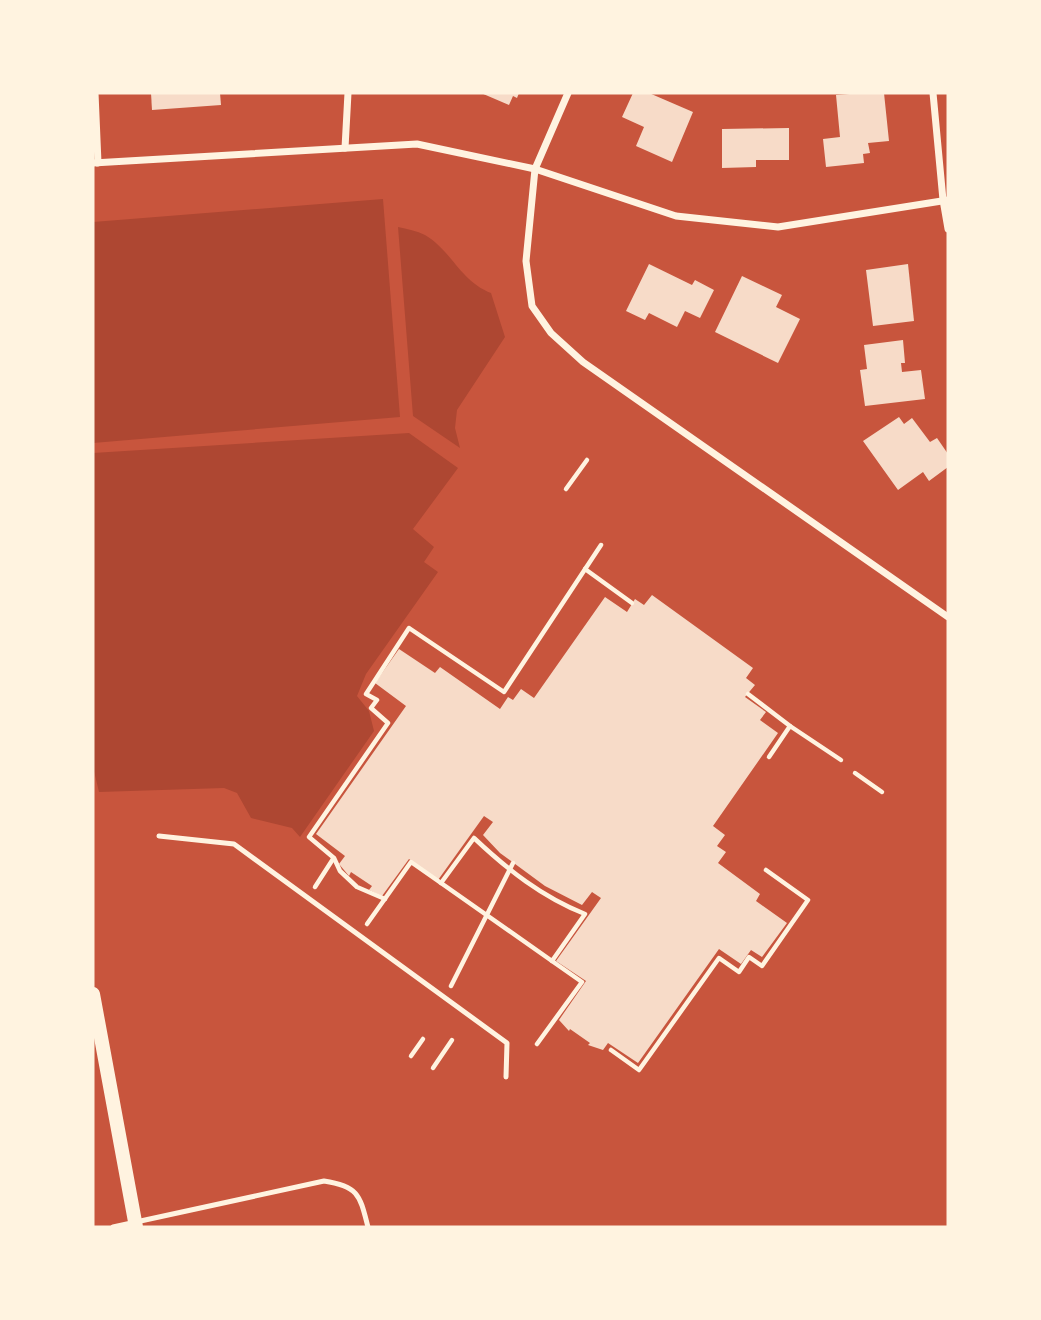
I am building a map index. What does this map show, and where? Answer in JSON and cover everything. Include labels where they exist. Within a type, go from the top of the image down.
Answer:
[{"type":"main road","points":[[93,994],[135,1225]]},
{"type":"street","points":[[95,93],[95,163],[416,144],[535,169],[676,216],[778,227],[946,200]]},
{"type":"street","points":[[345,148],[348,93]]},
{"type":"street","points":[[568,93],[535,169],[526,261],[532,306],[551,333],[583,362],[948,617]]},
{"type":"street","points":[[933,93],[948,229]]},
{"type":"lane","points":[[159,836],[234,844],[507,1042],[506,1077]]},
{"type":"lane","points":[[113,1227],[135,1225],[324,1181],[344,1183],[359,1195],[368,1227]]},
{"type":"path","points":[[566,489],[587,460]]},
{"type":"path","points":[[385,899],[357,887],[340,871],[334,858],[310,836],[388,723],[371,708],[377,700],[366,694],[409,628],[504,692],[601,545]]},
{"type":"path","points":[[585,569],[632,603]]},
{"type":"path","points":[[748,694],[841,760]]},
{"type":"path","points":[[769,757],[790,726]]},
{"type":"path","points":[[855,773],[882,792]]},
{"type":"path","points":[[441,883],[474,838],[510,870],[561,905],[585,914],[552,961]]},
{"type":"path","points":[[315,887],[334,858]]},
{"type":"path","points":[[367,924],[411,862],[582,982],[537,1044]]},
{"type":"path","points":[[451,987],[513,863]]},
{"type":"path","points":[[611,1050],[639,1070],[719,958],[739,972],[749,957],[762,966],[808,900],[766,870]]},
{"type":"path","points":[[411,1056],[423,1039]]},
{"type":"path","points":[[433,1068],[452,1040]]},
{"type":"shaded area","points":[[383,199],[400,417],[93,443],[93,222]]},
{"type":"shaded area","points":[[398,227],[422,234],[434,242],[471,281],[491,293],[505,337],[457,410],[455,428],[460,448],[413,416]]},
{"type":"shaded area","points":[[409,433],[458,468],[413,529],[434,547],[424,562],[438,572],[366,674],[357,696],[369,711],[374,731],[300,837],[292,828],[251,818],[237,793],[224,788],[99,792],[93,767],[93,453]]},
{"type":"building","points":[[151,93],[220,93],[221,105],[152,110]]},
{"type":"building","points":[[481,93],[519,93],[517,98],[513,96],[509,105]]},
{"type":"building","points":[[633,93],[649,93],[693,112],[672,162],[636,146],[644,127],[622,117]]},
{"type":"building","points":[[884,93],[889,141],[868,143],[870,153],[863,154],[864,163],[826,167],[823,139],[840,137],[836,95]]},
{"type":"building","points":[[789,128],[789,160],[756,160],[756,167],[722,168],[722,129]]},
{"type":"building","points":[[649,264],[692,285],[695,280],[714,290],[700,318],[685,311],[677,327],[649,313],[645,320],[626,311]]},
{"type":"building","points":[[908,264],[914,321],[873,326],[866,270]]},
{"type":"building","points":[[742,276],[782,295],[776,307],[800,319],[778,363],[715,332]]},
{"type":"building","points":[[903,340],[905,363],[901,363],[902,372],[921,370],[925,399],[865,406],[860,370],[867,369],[864,345]]},
{"type":"building","points":[[899,417],[904,424],[912,418],[930,442],[937,438],[948,454],[948,467],[929,481],[923,472],[898,490],[863,441]]},
{"type":"building","points":[[652,595],[753,668],[746,678],[755,685],[745,697],[766,712],[760,720],[778,733],[713,826],[725,835],[717,846],[726,852],[718,863],[760,894],[756,901],[787,923],[762,957],[751,950],[741,964],[719,949],[638,1063],[608,1043],[603,1050],[588,1045],[590,1043],[570,1029],[569,1031],[559,1020],[586,981],[556,961],[601,898],[592,892],[582,905],[545,886],[500,853],[483,835],[493,822],[484,816],[438,880],[409,859],[382,896],[369,890],[372,886],[351,872],[349,876],[339,864],[345,856],[316,834],[406,706],[375,683],[399,649],[435,673],[440,667],[500,709],[508,697],[513,700],[521,689],[534,698],[605,597],[627,612],[635,599],[644,605]]}]
